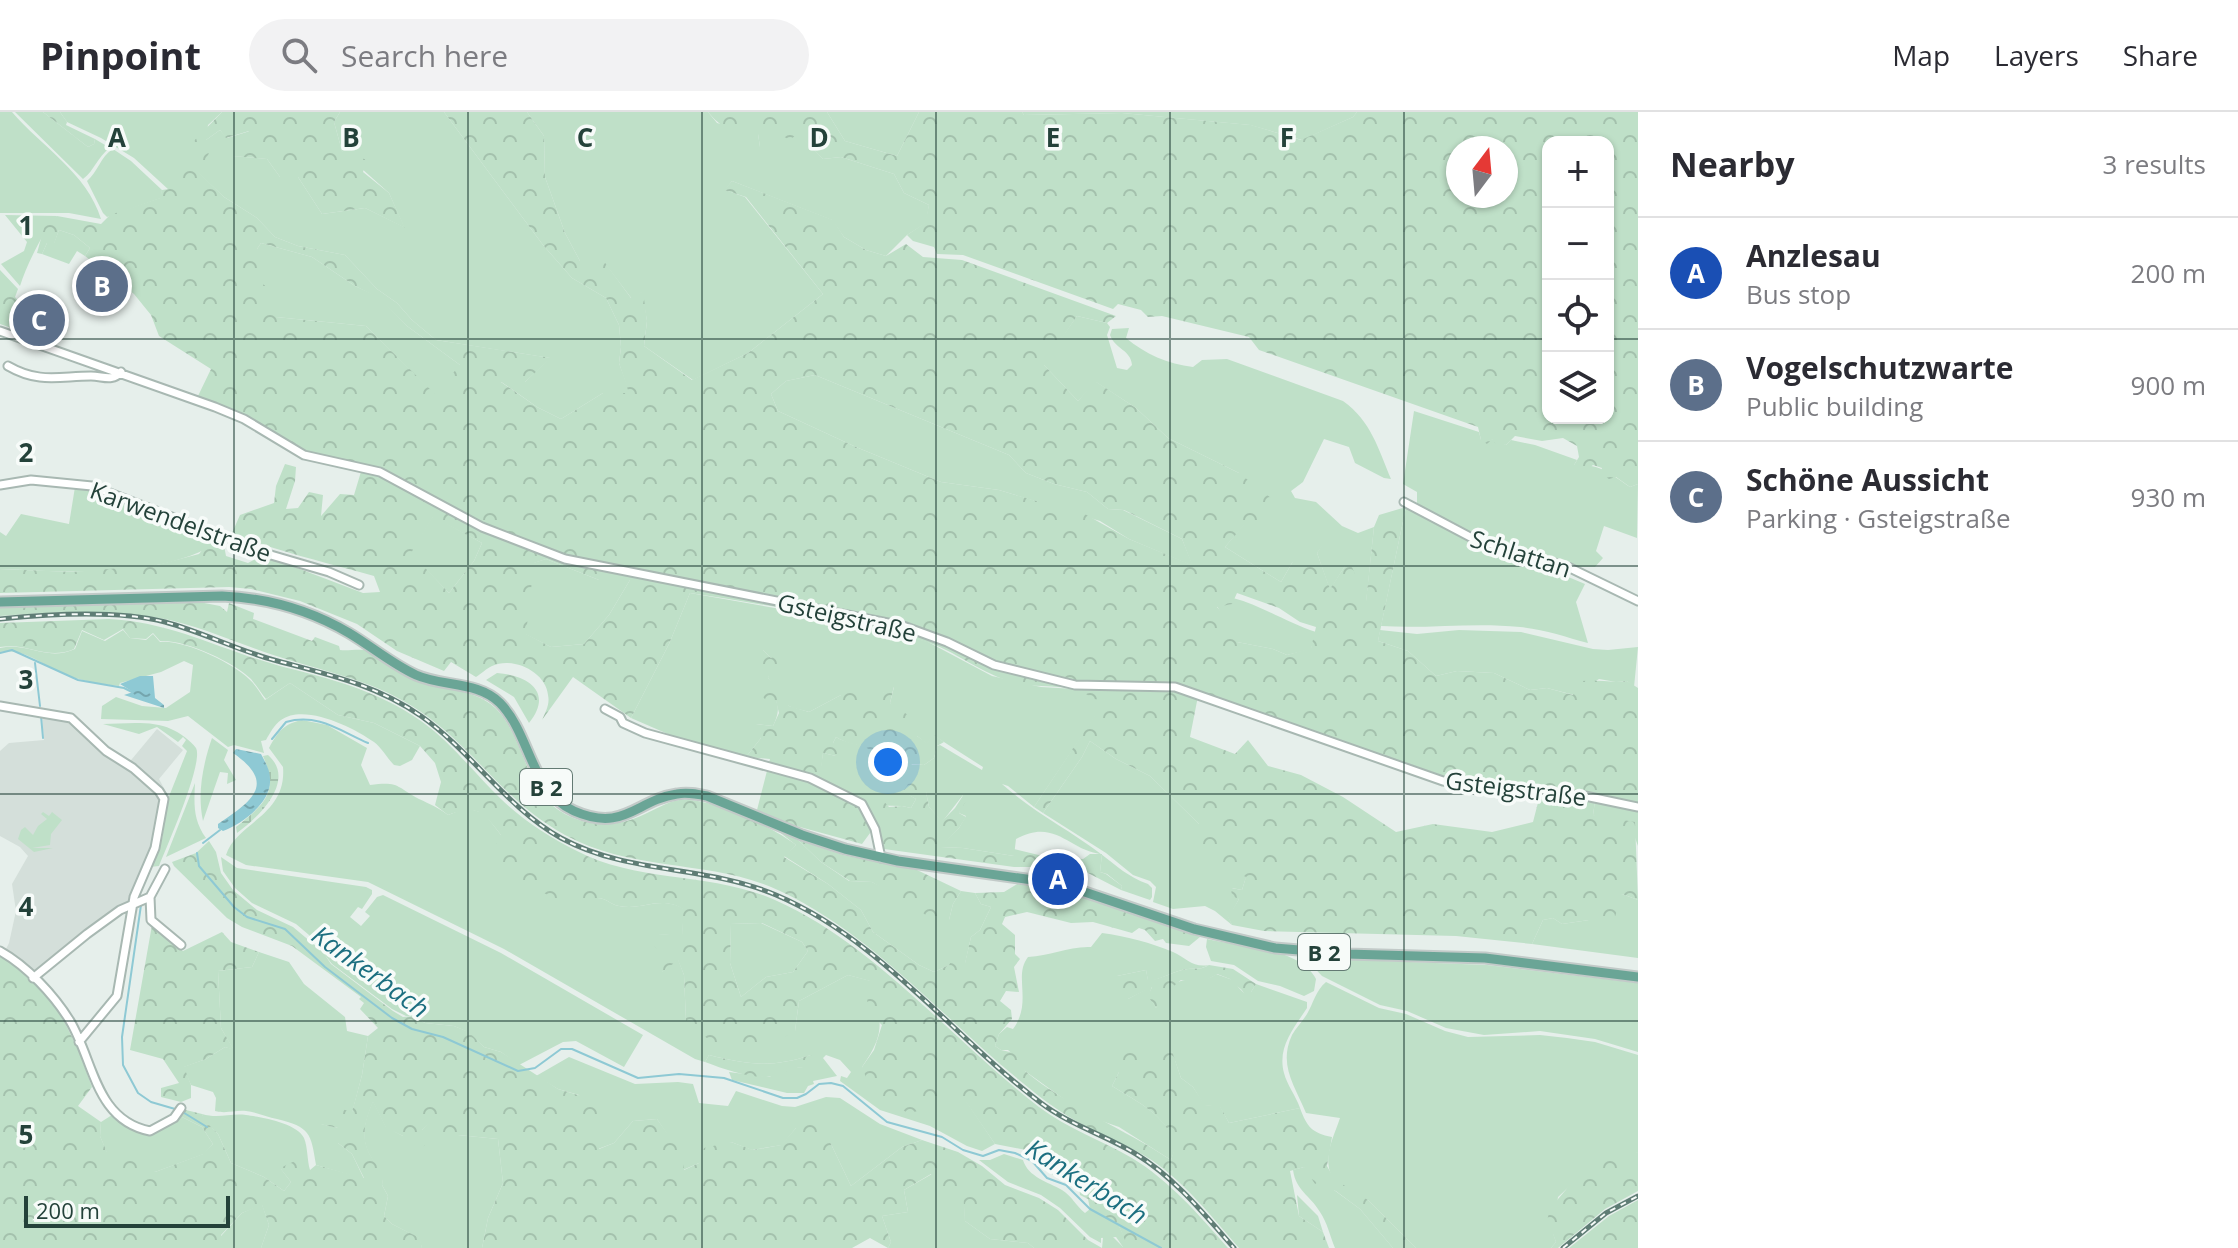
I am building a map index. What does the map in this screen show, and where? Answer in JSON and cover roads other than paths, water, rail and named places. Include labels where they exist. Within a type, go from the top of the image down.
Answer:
[{"type":"main road","name":"B 2","points":[[0,602],[222,596],[256,598],[294,608],[338,627],[415,674],[435,682],[475,688],[497,700],[515,721],[539,777],[548,790],[571,810],[593,817],[619,817],[667,796],[692,793],[707,796],[821,842],[881,858],[1061,884],[1194,929],[1275,948],[1347,954],[1485,958],[1638,977]]},
{"type":"street","name":"Gsteigstraße","points":[[0,331],[121,372],[244,419],[304,455],[380,472],[482,527],[565,559],[903,626],[947,642],[994,665],[1075,685],[1175,687],[1443,781],[1585,796],[1638,807]]},
{"type":"street","name":"Gsteigstraße","points":[[8,366],[57,380],[88,376],[108,379],[117,377],[121,372]]},
{"type":"street","name":"Karwendelstraße","points":[[0,485],[31,480],[92,486],[264,553],[329,572],[359,585]]},
{"type":"street","name":"Schlattan","points":[[1404,502],[1483,543],[1568,567],[1638,601]]},
{"type":"street","points":[[0,706],[71,718],[106,751],[124,761],[159,791],[164,799],[155,848],[134,904],[117,996],[79,1042]]},
{"type":"street","points":[[605,709],[620,717],[623,723],[645,733],[810,778],[862,804],[875,829],[881,858]]},
{"type":"street","points":[[33,978],[120,910],[148,898],[165,869]]},
{"type":"street","points":[[148,898],[151,920],[181,945]]},
{"type":"street","points":[[0,951],[21,966],[53,998],[70,1022],[96,1086],[115,1113],[137,1128],[150,1131],[174,1118],[180,1109]]},
{"type":"water","points":[[140,676],[153,676],[155,698],[164,708],[124,695],[133,692],[120,684]]},
{"type":"water","points":[[236,749],[261,754],[269,772],[269,788],[254,811],[223,831],[218,824],[249,800],[257,783],[247,764],[233,753]]},
{"type":"waterway","name":"Kankerbach","points":[[0,653],[12,650],[78,680],[132,692]]},
{"type":"waterway","points":[[35,663],[40,706]]},
{"type":"waterway","points":[[41,716],[43,738]]},
{"type":"waterway","points":[[272,739],[286,722],[308,720],[328,725],[368,743]]},
{"type":"waterway","name":"Kankerbach","points":[[203,843],[220,830]]},
{"type":"waterway","name":"Kankerbach","points":[[197,853],[199,866],[234,907],[247,917],[285,929],[325,967],[392,1018],[412,1029],[443,1037],[518,1071],[535,1068],[561,1049],[572,1049],[638,1078],[679,1074],[724,1078],[783,1098],[797,1098],[819,1084],[843,1086],[887,1122],[942,1137],[963,1150],[983,1156],[999,1150],[1032,1161],[1047,1178],[1066,1185],[1090,1209],[1161,1248]]},
{"type":"waterway","points":[[141,905],[122,1037],[123,1065],[138,1093],[151,1102],[175,1109]]},
{"type":"waterway","points":[[181,1111],[207,1127]]},
{"type":"railway","points":[[0,619],[83,614],[147,618],[179,626],[260,656],[350,681],[404,705],[457,746],[523,811],[561,838],[613,858],[749,885],[814,914],[882,962],[1008,1077],[1041,1103],[1136,1154],[1164,1174],[1234,1248]]},
{"type":"railway","points":[[1563,1248],[1606,1213],[1638,1196]]},
{"type":"place","name":"Vogelschutzwarte","points":[[102,286]]},
{"type":"place","name":"Schöne Aussicht","points":[[39,320]]},
{"type":"place","name":"Anzlesau","points":[[1058,879]]}]
